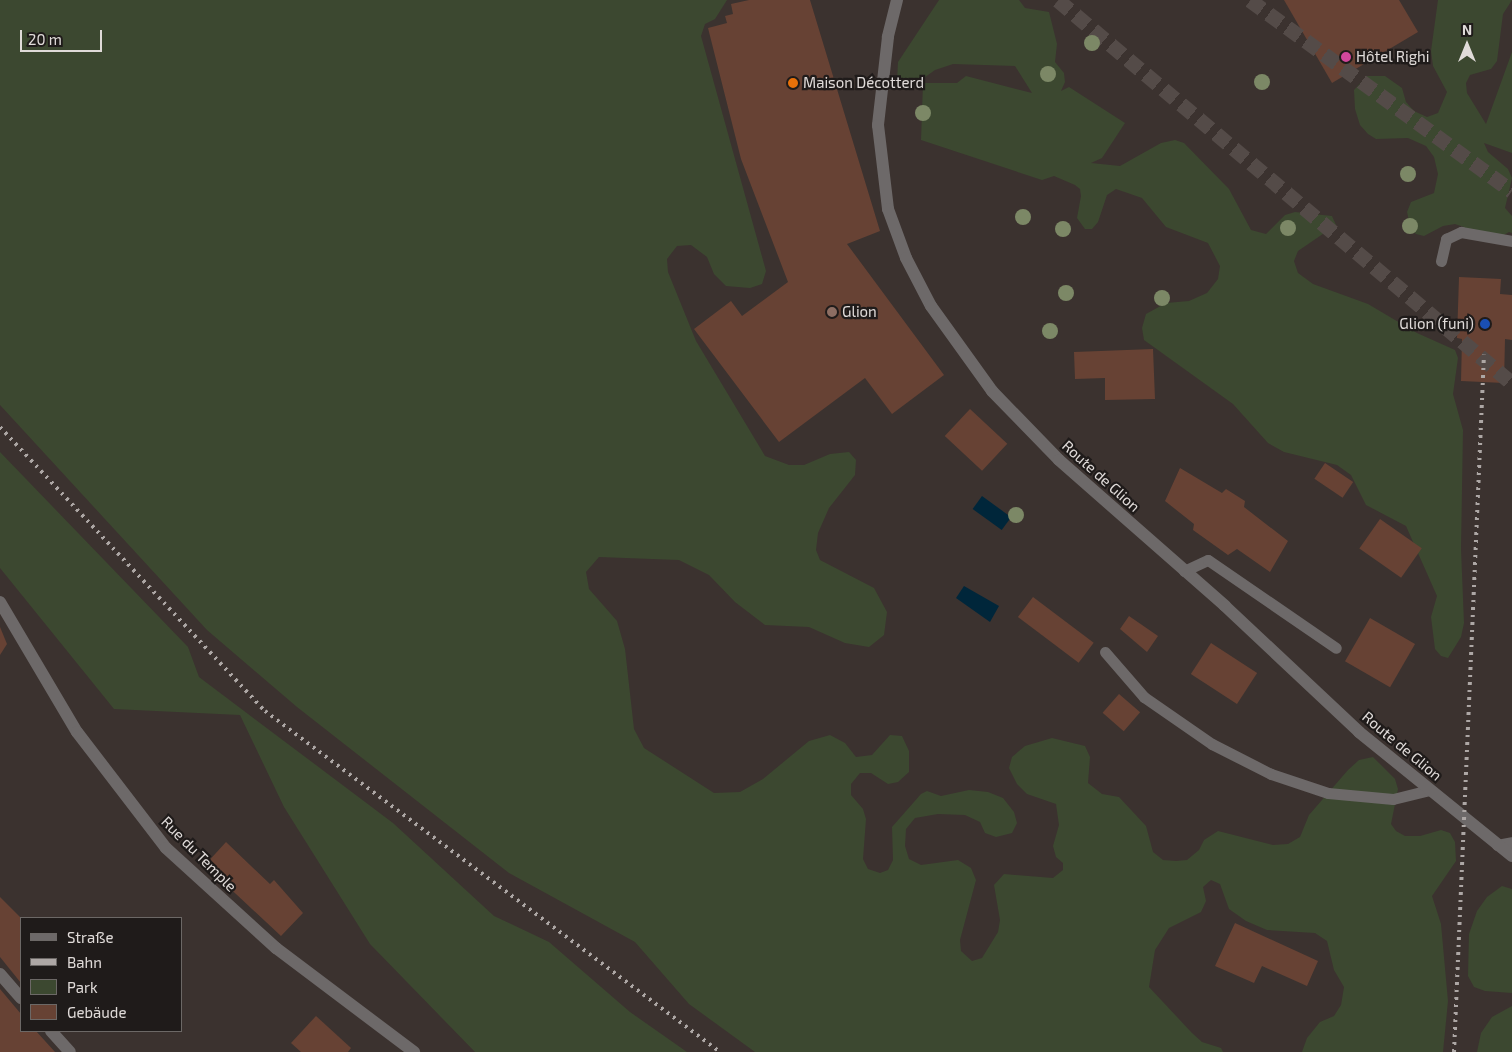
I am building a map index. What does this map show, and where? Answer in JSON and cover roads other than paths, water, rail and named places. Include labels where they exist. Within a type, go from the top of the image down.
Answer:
[{"type":"street","name":"Route de Glion","points":[[897,0],[888,37],[878,126],[888,209],[906,258],[931,306],[992,391],[1059,460],[1184,570],[1359,732],[1512,856]]},
{"type":"street","name":"Rue du Temple","points":[[0,602],[77,732],[166,848],[276,948],[414,1052]]},
{"type":"street","points":[[0,974],[20,997]]},
{"type":"street","points":[[52,1032],[70,1052]]},
{"type":"lane","points":[[1441,261],[1446,239],[1461,232],[1512,241]]},
{"type":"lane","points":[[1184,570],[1208,560],[1336,648]]},
{"type":"lane","points":[[1105,652],[1144,697],[1212,744],[1271,774],[1328,793],[1393,799],[1431,791]]},
{"type":"lane","points":[[1497,845],[1512,842]]},
{"type":"water","points":[[982,496],[1011,517],[1002,530],[973,509]]},
{"type":"water","points":[[964,586],[999,606],[990,622],[956,598]]},
{"type":"tunnel","points":[[1058,0],[1512,383]]},
{"type":"tunnel","points":[[1250,0],[1512,191]]},
{"type":"railway","points":[[1454,1052],[1484,355]]},
{"type":"railway","points":[[0,427],[265,711],[720,1052]]},
{"type":"place","name":"Hôtel Righi","points":[[1346,57]]},
{"type":"place","name":"Maison Décotterd","points":[[793,83]]},
{"type":"place","name":"Glion","points":[[832,312]]},
{"type":"place","name":"Glion (funi)","points":[[1485,324]]}]
